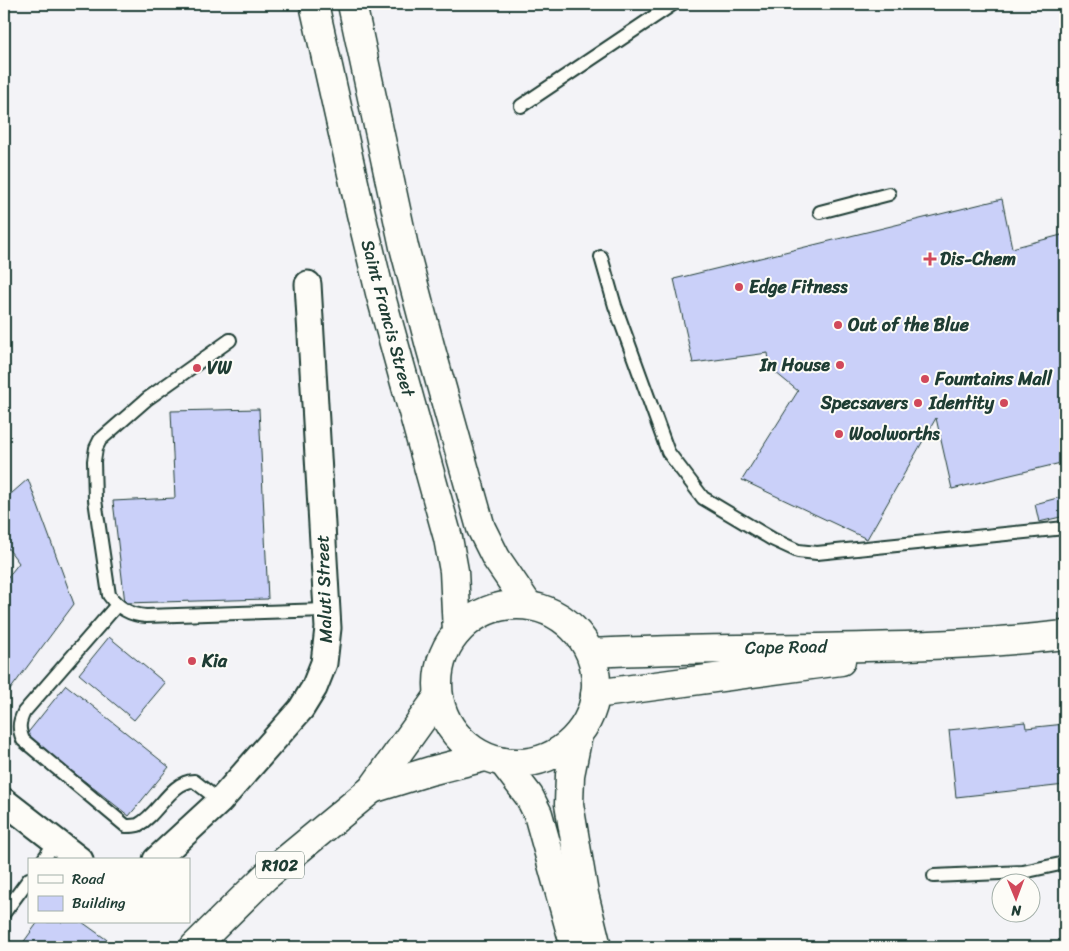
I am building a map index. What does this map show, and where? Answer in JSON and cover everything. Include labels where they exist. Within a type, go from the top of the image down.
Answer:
[{"type":"main road","name":"Saint Francis Street","points":[[314,4],[360,214],[448,538],[454,571],[457,632]]},
{"type":"main road","points":[[352,4],[404,247],[481,528],[496,558],[528,606]]},
{"type":"main road","name":"R102","points":[[498,606],[528,606],[548,612],[570,626],[580,636],[591,653],[596,674],[596,694],[590,716],[578,735],[561,750],[541,760],[518,764],[494,759],[475,752],[457,738],[445,719],[438,697],[438,673],[444,651],[457,632],[476,616],[498,606]]},
{"type":"main road","name":"Cape Road","points":[[596,694],[981,643],[1065,635]]},
{"type":"main road","name":"Cape Road","points":[[591,653],[981,643]]},
{"type":"main road","name":"R102","points":[[194,947],[265,877],[372,789],[438,697]]},
{"type":"main road","points":[[578,735],[570,775],[569,804],[584,894],[598,947]]},
{"type":"main road","name":"R102","points":[[372,789],[430,771],[494,759]]},
{"type":"main road","points":[[494,759],[529,796],[538,814],[575,947]]},
{"type":"street","name":"Maluti Street","points":[[158,858],[220,801],[301,709],[314,688],[324,663],[328,628],[308,284]]},
{"type":"street","points":[[4,801],[49,850],[74,858]]},
{"type":"lane","points":[[521,106],[673,4]]},
{"type":"lane","points":[[820,212],[889,194]]},
{"type":"lane","points":[[601,257],[615,306],[668,452],[703,498],[731,516],[798,551],[817,553],[1065,528]]},
{"type":"lane","points":[[230,340],[147,399],[100,440],[96,448],[94,461],[95,500],[110,595],[116,605],[136,615],[146,616],[326,610]]},
{"type":"lane","points":[[116,605],[24,712],[19,722],[19,728],[24,740],[126,826],[136,826],[184,782],[194,781],[220,801]]},
{"type":"lane","points":[[934,876],[1023,872],[1065,863]]},
{"type":"lane","points":[[4,913],[28,880]]},
{"type":"building","name":"Fountains Mall","points":[[1002,199],[1012,248],[1065,234],[1065,462],[952,489],[936,418],[867,539],[742,480],[798,391],[770,368],[768,353],[693,363],[674,279]]},
{"type":"building","points":[[259,409],[268,599],[125,603],[113,501],[175,498],[171,411]]},
{"type":"building","points":[[28,479],[74,604],[4,698],[4,582],[19,563],[4,543],[4,500]]},
{"type":"building","points":[[1065,496],[1065,516],[1039,522],[1035,504]]},
{"type":"building","points":[[109,637],[165,683],[134,720],[79,674]]},
{"type":"building","points":[[66,685],[169,767],[129,816],[26,735]]},
{"type":"building","points":[[1025,722],[1026,728],[1065,724],[1065,785],[956,797],[949,730]]},
{"type":"building","points":[[37,924],[85,924],[110,942],[107,947],[20,947]]},
{"type":"place","name":"Dis-Chem","points":[[930,259]]},
{"type":"place","name":"Edge Fitness","points":[[739,287]]},
{"type":"place","name":"Out of the Blue","points":[[838,325]]},
{"type":"place","name":"In House","points":[[840,365]]},
{"type":"place","name":"VW","points":[[197,368]]},
{"type":"place","name":"Fountains Mall","points":[[925,379]]},
{"type":"place","name":"Specsavers","points":[[918,403]]},
{"type":"place","name":"Identity","points":[[1004,403]]},
{"type":"place","name":"Woolworths","points":[[839,434]]},
{"type":"place","name":"Kia","points":[[192,661]]}]
